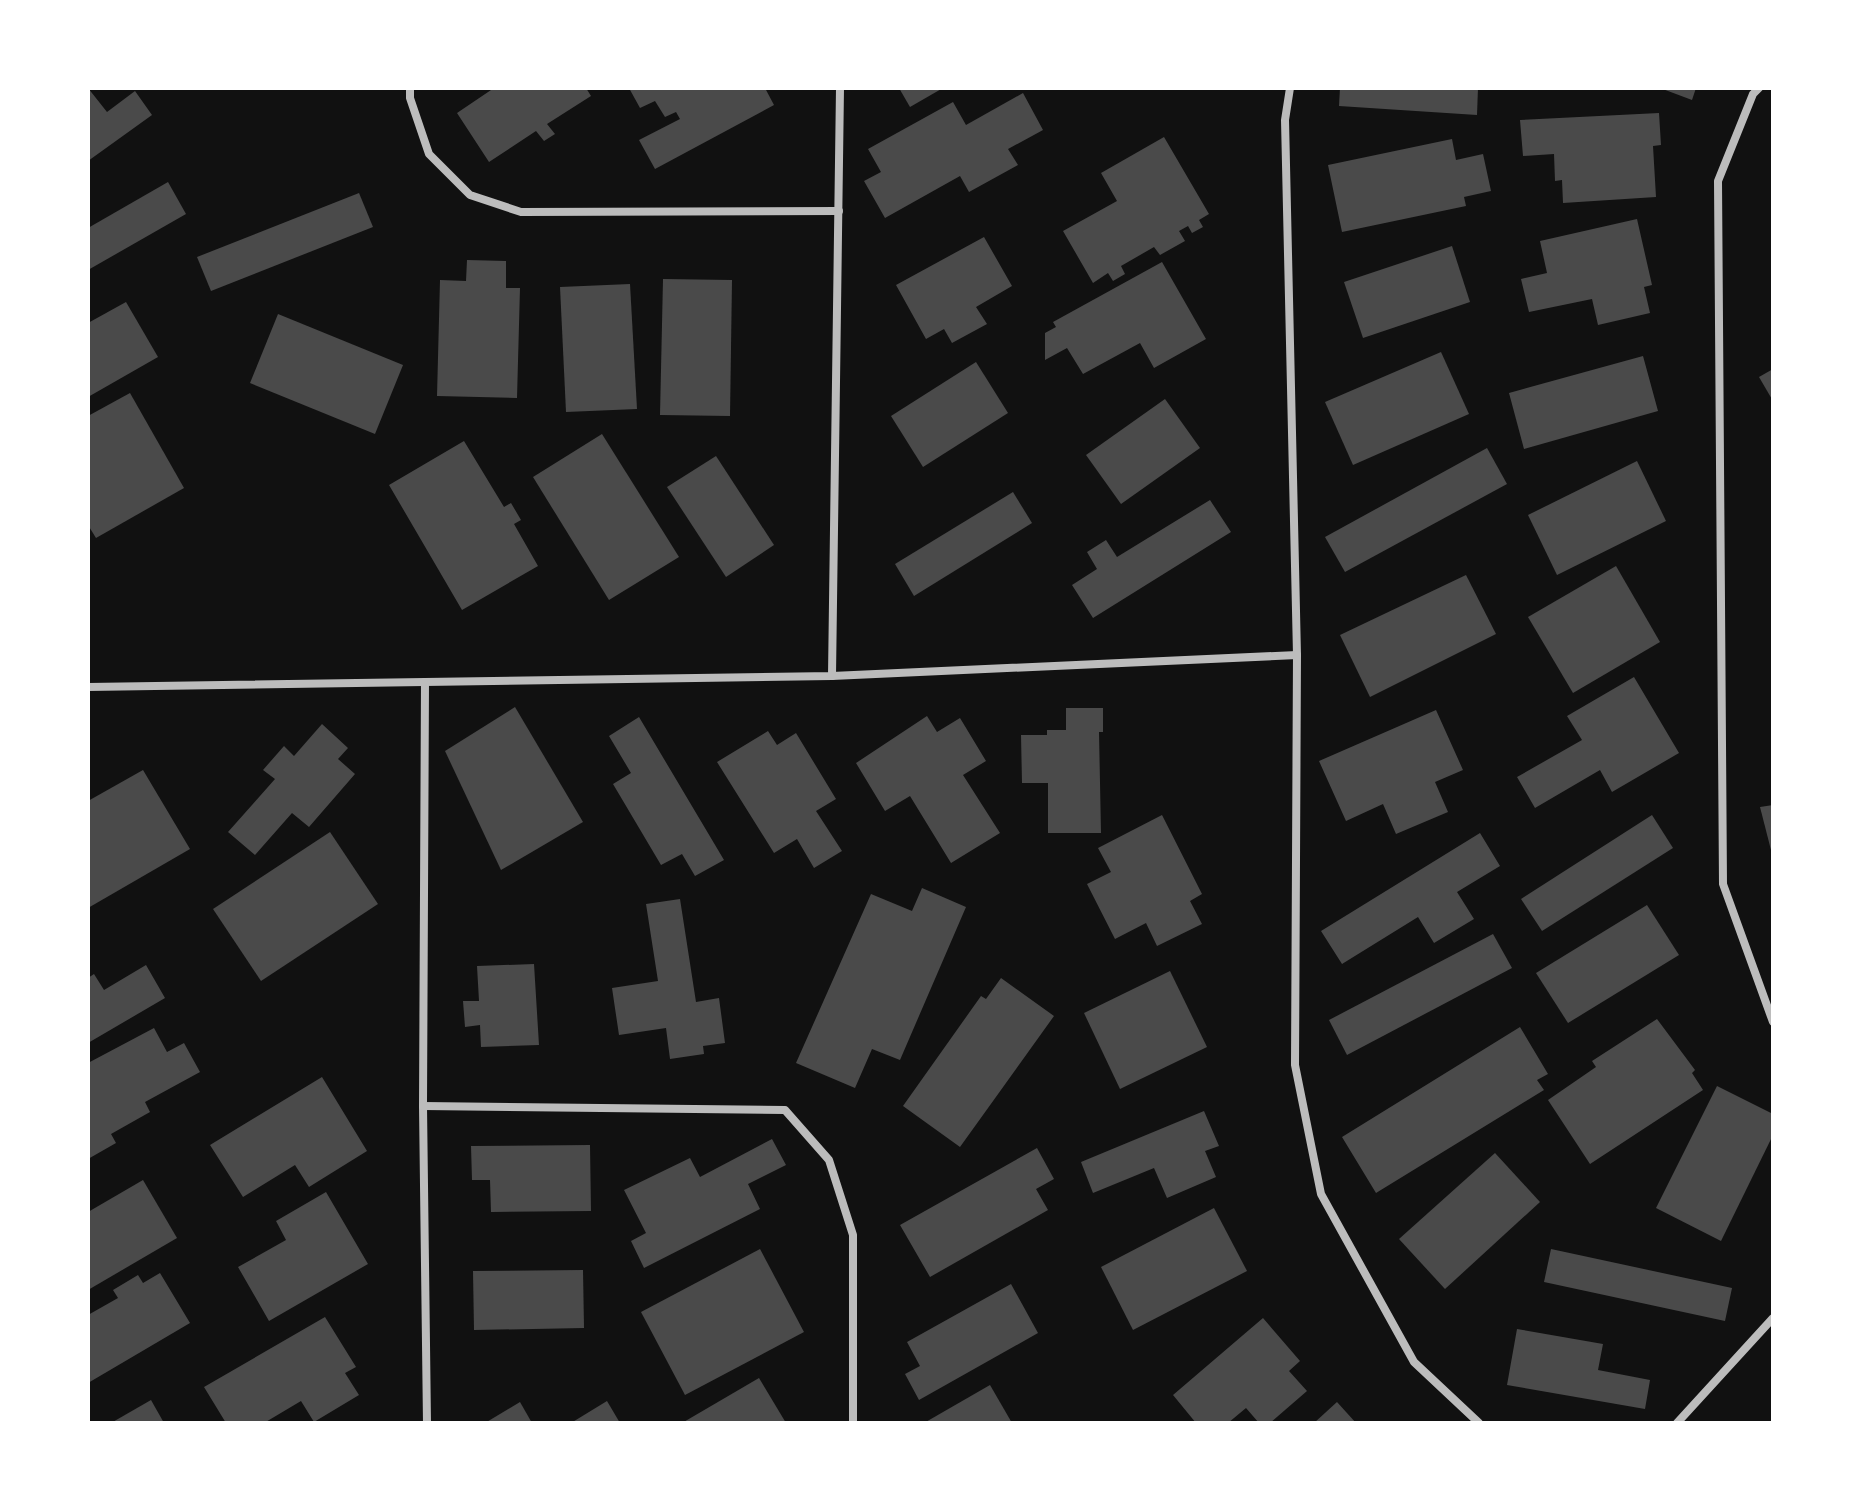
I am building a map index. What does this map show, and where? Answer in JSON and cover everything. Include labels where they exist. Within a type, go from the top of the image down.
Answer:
[{"type":"street","points":[[410,88],[410,98],[429,154],[470,195],[521,212],[839,211]]},
{"type":"street","points":[[832,676],[840,88]]},
{"type":"street","points":[[1290,88],[1285,120],[1297,655],[1295,1065],[1321,1194],[1414,1362],[1479,1423]]},
{"type":"street","points":[[1759,88],[1753,94],[1718,181],[1723,884],[1773,1022]]},
{"type":"street","points":[[88,687],[832,676],[1297,655]]},
{"type":"street","points":[[425,682],[423,1106],[427,1423]]},
{"type":"street","points":[[423,1106],[785,1110],[829,1160],[853,1235],[853,1423]]},
{"type":"street","points":[[1677,1423],[1773,1318]]},
{"type":"building","points":[[88,88],[107,112],[135,91],[152,115],[88,161]]},
{"type":"building","points":[[494,88],[586,88],[591,96],[547,124],[555,134],[544,141],[536,131],[489,162],[457,113]]},
{"type":"building","points":[[629,88],[765,88],[774,105],[655,169],[639,140],[680,119],[676,112],[665,117],[655,101],[640,108]]},
{"type":"building","points":[[899,88],[943,88],[910,107]]},
{"type":"building","points":[[1340,88],[1478,88],[1477,115],[1339,106]]},
{"type":"building","points":[[1660,88],[1696,88],[1692,100]]},
{"type":"building","points":[[1023,93],[1043,130],[1008,149],[1018,165],[969,192],[960,176],[885,218],[864,181],[881,172],[868,149],[953,102],[966,125]]},
{"type":"building","points":[[1659,113],[1661,145],[1653,146],[1656,197],[1563,203],[1562,180],[1555,181],[1554,154],[1523,156],[1520,120]]},
{"type":"building","points":[[1164,137],[1209,214],[1199,220],[1203,227],[1192,233],[1188,226],[1179,231],[1185,241],[1160,255],[1154,247],[1121,266],[1125,274],[1113,281],[1108,273],[1093,283],[1063,231],[1117,201],[1101,173]]},
{"type":"building","points":[[1452,139],[1456,160],[1483,154],[1491,191],[1464,197],[1466,206],[1342,232],[1328,165]]},
{"type":"building","points":[[168,182],[186,214],[88,270],[88,228]]},
{"type":"building","points":[[359,193],[373,227],[211,291],[197,257]]},
{"type":"building","points":[[1637,219],[1652,285],[1644,287],[1650,313],[1598,325],[1592,299],[1529,312],[1521,279],[1547,273],[1540,241]]},
{"type":"building","points":[[984,237],[1012,286],[976,307],[987,324],[952,343],[944,329],[926,339],[896,285]]},
{"type":"building","points":[[1452,246],[1470,302],[1363,338],[1344,282]]},
{"type":"building","points":[[467,260],[506,261],[506,288],[520,288],[517,398],[437,396],[440,280],[466,281]]},
{"type":"building","points":[[1162,262],[1206,339],[1154,368],[1140,343],[1083,374],[1067,348],[1045,360],[1045,333],[1056,327],[1053,322]]},
{"type":"building","points":[[663,279],[732,280],[730,416],[660,415]]},
{"type":"building","points":[[630,284],[637,409],[566,412],[560,287]]},
{"type":"building","points":[[126,302],[158,357],[88,397],[88,323]]},
{"type":"building","points":[[278,314],[403,365],[375,434],[250,383]]},
{"type":"building","points":[[1441,352],[1469,414],[1353,465],[1325,402]]},
{"type":"building","points":[[1643,356],[1658,411],[1524,449],[1509,393]]},
{"type":"building","points":[[976,362],[1008,413],[923,467],[891,416]]},
{"type":"building","points":[[1773,369],[1773,401],[1759,377]]},
{"type":"building","points":[[130,393],[184,488],[96,538],[88,525],[88,416]]},
{"type":"building","points":[[1165,399],[1200,448],[1121,504],[1086,455]]},
{"type":"building","points":[[602,434],[679,557],[609,600],[533,477]]},
{"type":"building","points":[[464,441],[504,507],[511,503],[521,520],[514,524],[538,566],[462,610],[389,485]]},
{"type":"building","points":[[1487,448],[1507,484],[1345,572],[1325,537]]},
{"type":"building","points":[[716,456],[774,545],[726,577],[667,487]]},
{"type":"building","points":[[1637,461],[1666,521],[1557,575],[1528,515]]},
{"type":"building","points":[[1013,492],[1032,523],[914,596],[895,564]]},
{"type":"building","points":[[1210,500],[1231,532],[1093,618],[1072,585],[1097,569],[1087,552],[1106,540],[1117,557]]},
{"type":"building","points":[[1616,566],[1660,642],[1573,693],[1528,617]]},
{"type":"building","points":[[1466,575],[1496,634],[1370,697],[1340,635]]},
{"type":"building","points":[[1634,677],[1679,753],[1612,792],[1600,770],[1535,808],[1517,777],[1582,740],[1567,716]]},
{"type":"building","points":[[515,707],[583,822],[501,870],[445,751]]},
{"type":"building","points":[[1066,708],[1103,708],[1103,732],[1099,732],[1101,833],[1048,833],[1048,783],[1022,783],[1021,735],[1047,735],[1047,730],[1066,730]]},
{"type":"building","points":[[1436,710],[1463,770],[1435,782],[1448,812],[1396,834],[1383,804],[1346,821],[1319,761]]},
{"type":"building","points":[[927,716],[937,732],[960,718],[986,761],[963,775],[1000,833],[951,863],[910,796],[885,811],[856,763]]},
{"type":"building","points":[[639,717],[724,860],[695,876],[682,854],[661,865],[613,784],[631,773],[609,736]]},
{"type":"building","points":[[322,724],[348,748],[338,759],[355,774],[309,827],[292,813],[255,855],[228,832],[275,779],[263,770],[284,746],[294,756]]},
{"type":"building","points":[[768,731],[777,745],[796,733],[836,799],[816,811],[842,851],[814,868],[797,839],[774,853],[717,762]]},
{"type":"building","points":[[143,770],[190,849],[88,908],[88,801]]},
{"type":"building","points":[[1773,805],[1773,854],[1772,854],[1760,807]]},
{"type":"building","points":[[1162,815],[1202,894],[1190,901],[1202,924],[1157,946],[1146,923],[1115,939],[1087,884],[1111,872],[1098,848]]},
{"type":"building","points":[[1652,815],[1673,848],[1542,931],[1521,899]]},
{"type":"building","points":[[330,832],[378,904],[261,981],[213,909]]},
{"type":"building","points":[[1480,833],[1500,866],[1457,892],[1474,919],[1434,943],[1418,917],[1342,964],[1321,931]]},
{"type":"building","points":[[922,888],[966,907],[900,1060],[872,1049],[855,1088],[796,1063],[871,894],[912,911]]},
{"type":"building","points":[[680,899],[696,1002],[719,998],[725,1043],[703,1046],[704,1054],[670,1059],[666,1028],[619,1035],[612,988],[658,981],[646,904]]},
{"type":"building","points":[[1647,905],[1679,955],[1568,1023],[1536,973]]},
{"type":"building","points":[[1493,934],[1512,968],[1347,1055],[1329,1020]]},
{"type":"building","points":[[534,964],[539,1045],[481,1047],[480,1025],[465,1027],[463,1001],[479,1001],[477,966]]},
{"type":"building","points":[[146,965],[165,998],[88,1043],[88,978],[94,974],[104,990]]},
{"type":"building","points":[[1170,971],[1207,1047],[1120,1089],[1084,1013]]},
{"type":"building","points":[[1001,978],[1054,1016],[960,1147],[903,1106],[981,996],[986,999]]},
{"type":"building","points":[[1657,1019],[1695,1070],[1692,1073],[1703,1090],[1590,1164],[1548,1100],[1596,1067],[1592,1061]]},
{"type":"building","points":[[1520,1027],[1548,1074],[1537,1080],[1544,1090],[1376,1193],[1342,1137]]},
{"type":"building","points":[[154,1028],[167,1052],[184,1043],[200,1072],[145,1102],[150,1112],[111,1134],[116,1143],[88,1159],[88,1063]]},
{"type":"building","points":[[322,1077],[367,1151],[309,1187],[295,1165],[243,1197],[210,1145]]},
{"type":"building","points":[[1717,1086],[1773,1114],[1773,1135],[1721,1241],[1656,1208]]},
{"type":"building","points":[[1204,1111],[1219,1146],[1205,1151],[1216,1177],[1167,1198],[1154,1168],[1093,1193],[1081,1162]]},
{"type":"building","points":[[772,1139],[786,1165],[748,1184],[760,1209],[644,1268],[631,1241],[646,1233],[624,1190],[690,1158],[700,1177]]},
{"type":"building","points":[[590,1145],[591,1211],[491,1212],[490,1180],[472,1180],[471,1146]]},
{"type":"building","points":[[1037,1148],[1054,1179],[1036,1189],[1048,1210],[930,1277],[900,1225]]},
{"type":"building","points":[[1495,1153],[1540,1202],[1445,1289],[1399,1239]]},
{"type":"building","points":[[143,1180],[177,1238],[88,1290],[88,1212]]},
{"type":"building","points":[[326,1192],[368,1264],[269,1321],[238,1267],[286,1240],[276,1221]]},
{"type":"building","points":[[1214,1208],[1247,1271],[1133,1330],[1101,1267]]},
{"type":"building","points":[[760,1249],[804,1332],[685,1395],[641,1312]]},
{"type":"building","points":[[1551,1249],[1732,1288],[1725,1321],[1544,1282]]},
{"type":"building","points":[[583,1270],[584,1328],[474,1330],[473,1271]]},
{"type":"building","points":[[160,1273],[190,1323],[88,1383],[88,1315],[118,1298],[113,1290],[138,1275],[143,1283]]},
{"type":"building","points":[[1011,1284],[1038,1333],[919,1400],[905,1374],[920,1366],[907,1342]]},
{"type":"building","points":[[325,1317],[356,1367],[345,1373],[359,1395],[314,1422],[301,1401],[264,1423],[226,1423],[204,1387]]},
{"type":"building","points":[[1263,1318],[1300,1361],[1289,1371],[1307,1391],[1270,1423],[1259,1423],[1246,1408],[1228,1423],[1196,1423],[1173,1395]]},
{"type":"building","points":[[1517,1329],[1603,1344],[1598,1370],[1650,1380],[1645,1409],[1507,1385]]},
{"type":"building","points":[[759,1378],[786,1423],[682,1423]]},
{"type":"building","points":[[990,1385],[1012,1423],[924,1423]]},
{"type":"building","points":[[151,1400],[164,1423],[111,1423]]},
{"type":"building","points":[[607,1401],[620,1423],[571,1423]]},
{"type":"building","points":[[520,1402],[532,1423],[485,1423]]},
{"type":"building","points":[[1337,1402],[1356,1423],[1314,1423]]}]
